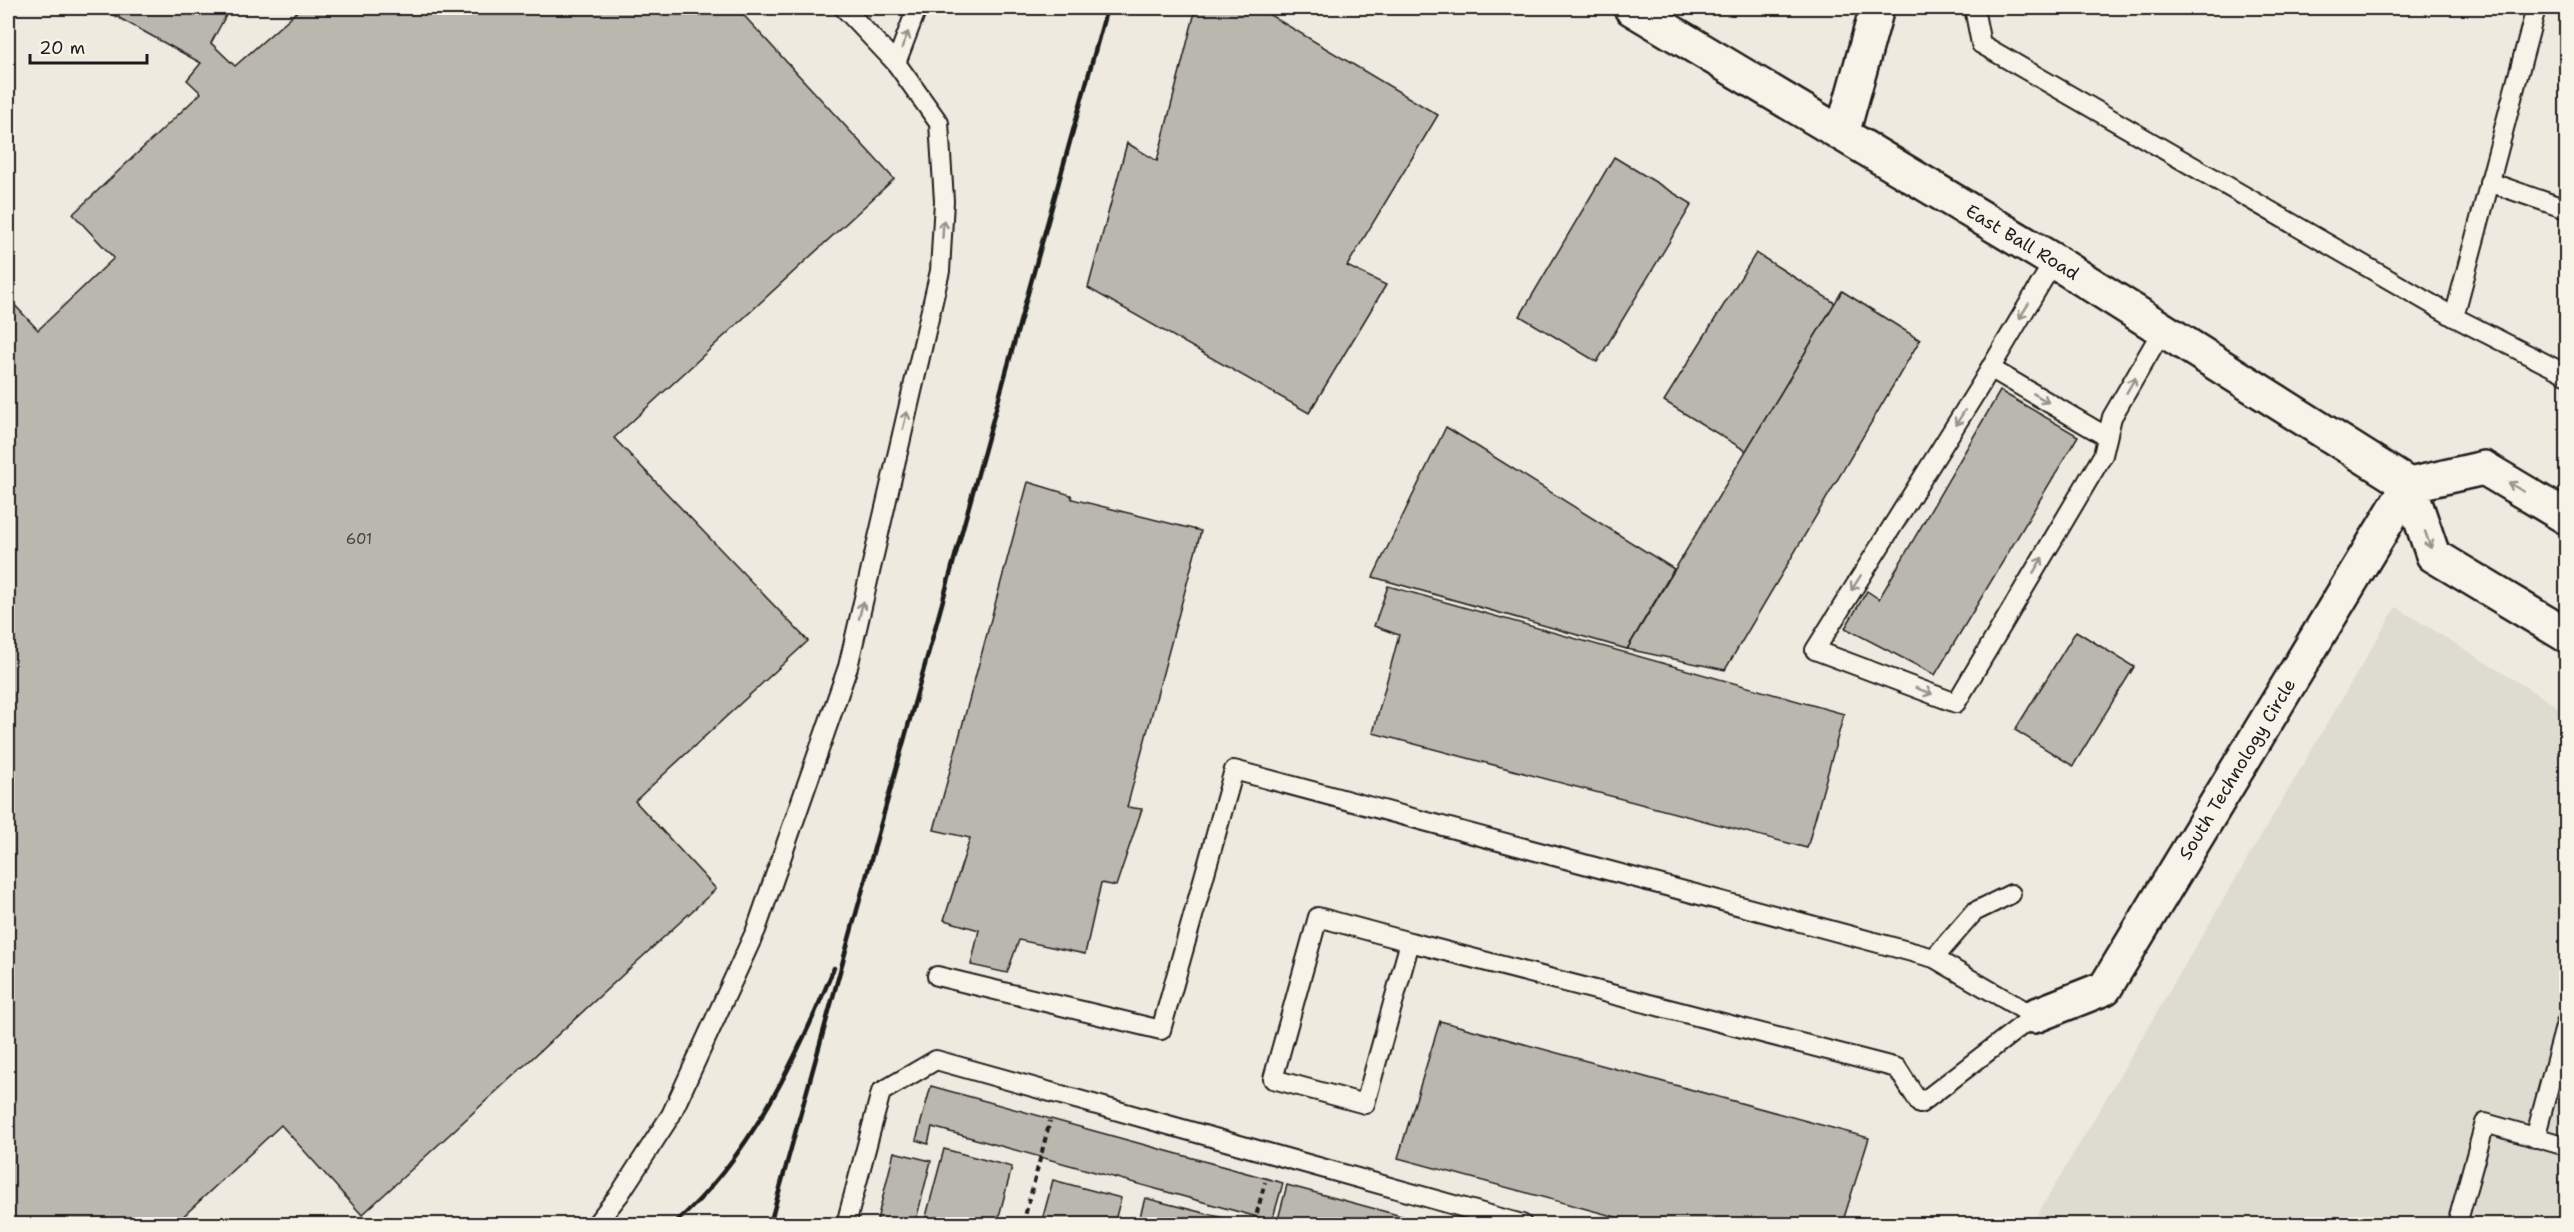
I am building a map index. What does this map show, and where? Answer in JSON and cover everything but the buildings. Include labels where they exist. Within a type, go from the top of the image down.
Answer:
[{"type":"main road","name":"East Ball Road","points":[[1631,8],[2054,261],[2409,485]]},
{"type":"main road","points":[[1842,134],[1876,8]]},
{"type":"main road","points":[[2566,518],[2484,468],[2409,485],[2433,555],[2566,634]]},
{"type":"main road","name":"South Technology Circle","points":[[2034,1016],[2105,988],[2409,485]]},
{"type":"lane","points":[[596,1224],[619,1195],[671,1115],[756,930],[848,667],[940,271],[944,201],[939,123],[896,63],[844,8]]},
{"type":"lane","points":[[896,63],[917,8]]},
{"type":"lane","points":[[1974,8],[1981,44],[2454,316],[2566,374]]},
{"type":"lane","points":[[2454,316],[2536,8]]},
{"type":"lane","points":[[2489,182],[2566,209]]},
{"type":"lane","points":[[2054,261],[1815,650],[1956,703],[2103,455],[2112,417],[2163,329]]},
{"type":"lane","points":[[1990,368],[2107,437]]},
{"type":"lane","points":[[937,976],[1161,1030],[1234,770],[1934,958],[2034,1016],[1920,1104],[1897,1068],[1318,916],[1273,1079],[1365,1104],[1410,942]]},
{"type":"lane","points":[[1934,958],[1974,912],[2011,894]]},
{"type":"lane","points":[[2535,1138],[2566,1023]]},
{"type":"lane","points":[[846,1224],[881,1092],[936,1060],[1522,1224]]},
{"type":"lane","points":[[2457,1224],[2485,1123],[2566,1146]]},
{"type":"path","points":[[1023,1224],[1057,1094]]},
{"type":"path","points":[[1254,1224],[1272,1154]]},
{"type":"shaded area","points":[[2396,607],[2566,712],[2566,1224],[2032,1224]]},
{"type":"railway","points":[[770,1224],[1107,8]]},
{"type":"railway","points":[[674,1224],[701,1198],[748,1138],[787,1071],[834,968]]}]
